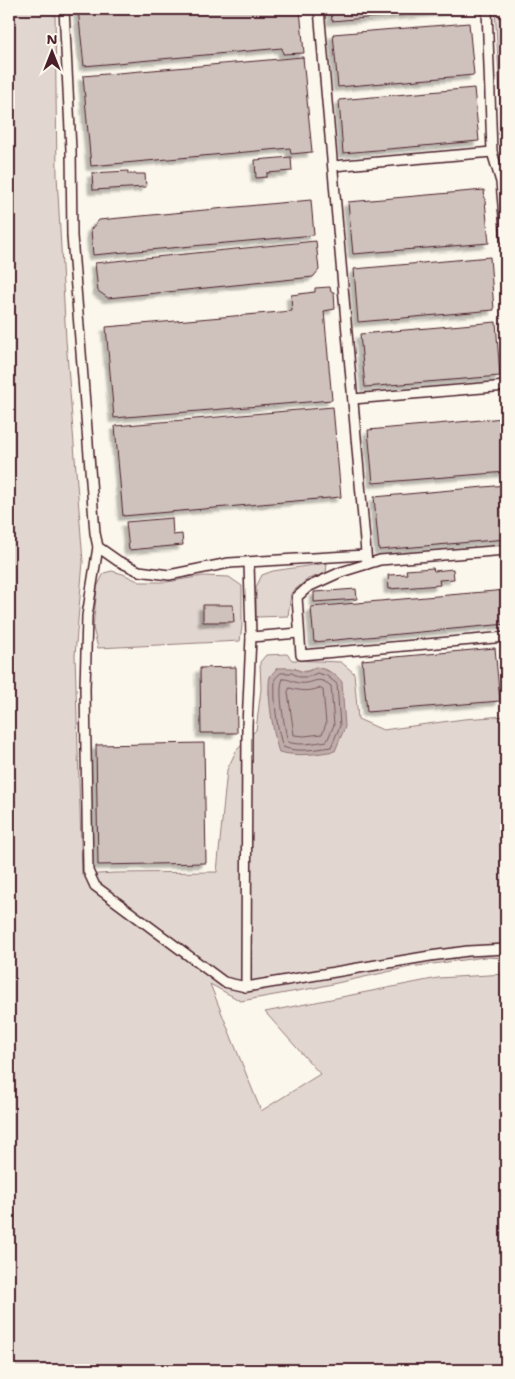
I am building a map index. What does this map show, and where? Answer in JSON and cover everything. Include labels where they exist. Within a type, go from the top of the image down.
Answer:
[{"type":"lane","points":[[64,9],[71,150],[72,236],[95,533],[98,547],[87,616],[86,689],[88,871],[95,886],[224,982],[246,987],[430,956],[506,949]]},
{"type":"lane","points":[[319,9],[366,559]]},
{"type":"lane","points":[[487,9],[492,152],[501,182],[506,240]]},
{"type":"lane","points":[[333,166],[492,152]]},
{"type":"lane","points":[[353,399],[506,386]]},
{"type":"lane","points":[[98,547],[118,561],[139,571],[169,575],[229,563],[380,560],[506,550]]},
{"type":"lane","points":[[366,559],[308,587],[297,597],[301,655],[506,637]]},
{"type":"lane","points":[[246,987],[247,726],[251,638],[249,562]]},
{"type":"lane","points":[[251,638],[299,633]]},
{"type":"shaded area","points":[[9,9],[55,9],[57,175],[66,340],[83,562],[75,655],[82,875],[217,872],[227,770],[236,751],[256,730],[261,689],[260,662],[266,655],[287,654],[292,660],[341,662],[354,673],[358,719],[383,730],[464,719],[506,716],[506,958],[485,957],[410,967],[314,988],[241,1001],[210,984],[261,1111],[320,1074],[265,1012],[438,978],[506,974],[506,1370],[9,1370]],"holes":[[[316,667],[329,671],[305,755],[273,725],[269,693],[270,677],[294,668],[305,671]]]},
{"type":"shaded area","points":[[495,9],[506,9],[506,165],[504,162]]},
{"type":"shaded area","points":[[327,563],[326,573],[308,579],[291,593],[288,616],[256,617],[256,587],[262,575],[273,571]]},
{"type":"shaded area","points":[[112,571],[140,582],[167,582],[203,576],[229,577],[242,586],[240,641],[98,648],[93,628],[97,587],[104,573]]},
{"type":"water","points":[[316,667],[331,672],[342,682],[345,727],[335,751],[300,755],[279,752],[271,714],[270,677],[277,668],[291,668],[306,672]]},
{"type":"building","points":[[78,9],[300,9],[304,53],[283,54],[282,48],[84,66]]},
{"type":"building","points":[[331,9],[468,9],[332,21]]},
{"type":"building","points":[[469,23],[474,75],[338,87],[333,34]]},
{"type":"building","points":[[303,57],[312,152],[291,154],[290,148],[91,166],[83,76]]},
{"type":"building","points":[[474,88],[479,141],[343,153],[339,100]]},
{"type":"building","points":[[291,157],[292,171],[267,173],[267,177],[256,178],[255,160]]},
{"type":"building","points":[[128,171],[128,174],[145,174],[146,187],[93,190],[92,173]]},
{"type":"building","points":[[484,190],[489,243],[353,254],[348,202]]},
{"type":"building","points":[[311,200],[314,235],[93,255],[91,229],[99,220]]},
{"type":"building","points":[[316,241],[319,270],[313,277],[108,298],[98,291],[95,263]]},
{"type":"building","points":[[490,257],[494,310],[358,322],[354,269]]},
{"type":"building","points":[[330,287],[331,292],[334,292],[335,309],[324,311],[332,400],[114,418],[106,327],[292,311],[291,295],[315,292],[315,288]]},
{"type":"building","points":[[496,322],[500,376],[365,387],[360,334]]},
{"type":"building","points":[[333,407],[341,497],[123,516],[115,426]]},
{"type":"building","points":[[504,418],[506,472],[373,483],[368,430]]},
{"type":"building","points":[[506,485],[506,539],[379,550],[374,497]]},
{"type":"building","points":[[172,518],[173,535],[182,534],[183,545],[129,550],[126,522]]},
{"type":"building","points":[[433,568],[434,571],[453,569],[454,579],[439,580],[440,585],[389,589],[388,575],[407,574],[406,570]]},
{"type":"building","points":[[356,589],[357,599],[314,602],[314,592]]},
{"type":"building","points":[[506,590],[506,624],[314,642],[311,607]]},
{"type":"building","points":[[203,605],[233,605],[234,622],[203,622]]},
{"type":"building","points":[[495,648],[500,701],[367,712],[362,660]]},
{"type":"building","points":[[236,667],[237,733],[201,733],[200,668]]},
{"type":"building","points":[[204,743],[206,863],[98,865],[96,745]]}]
